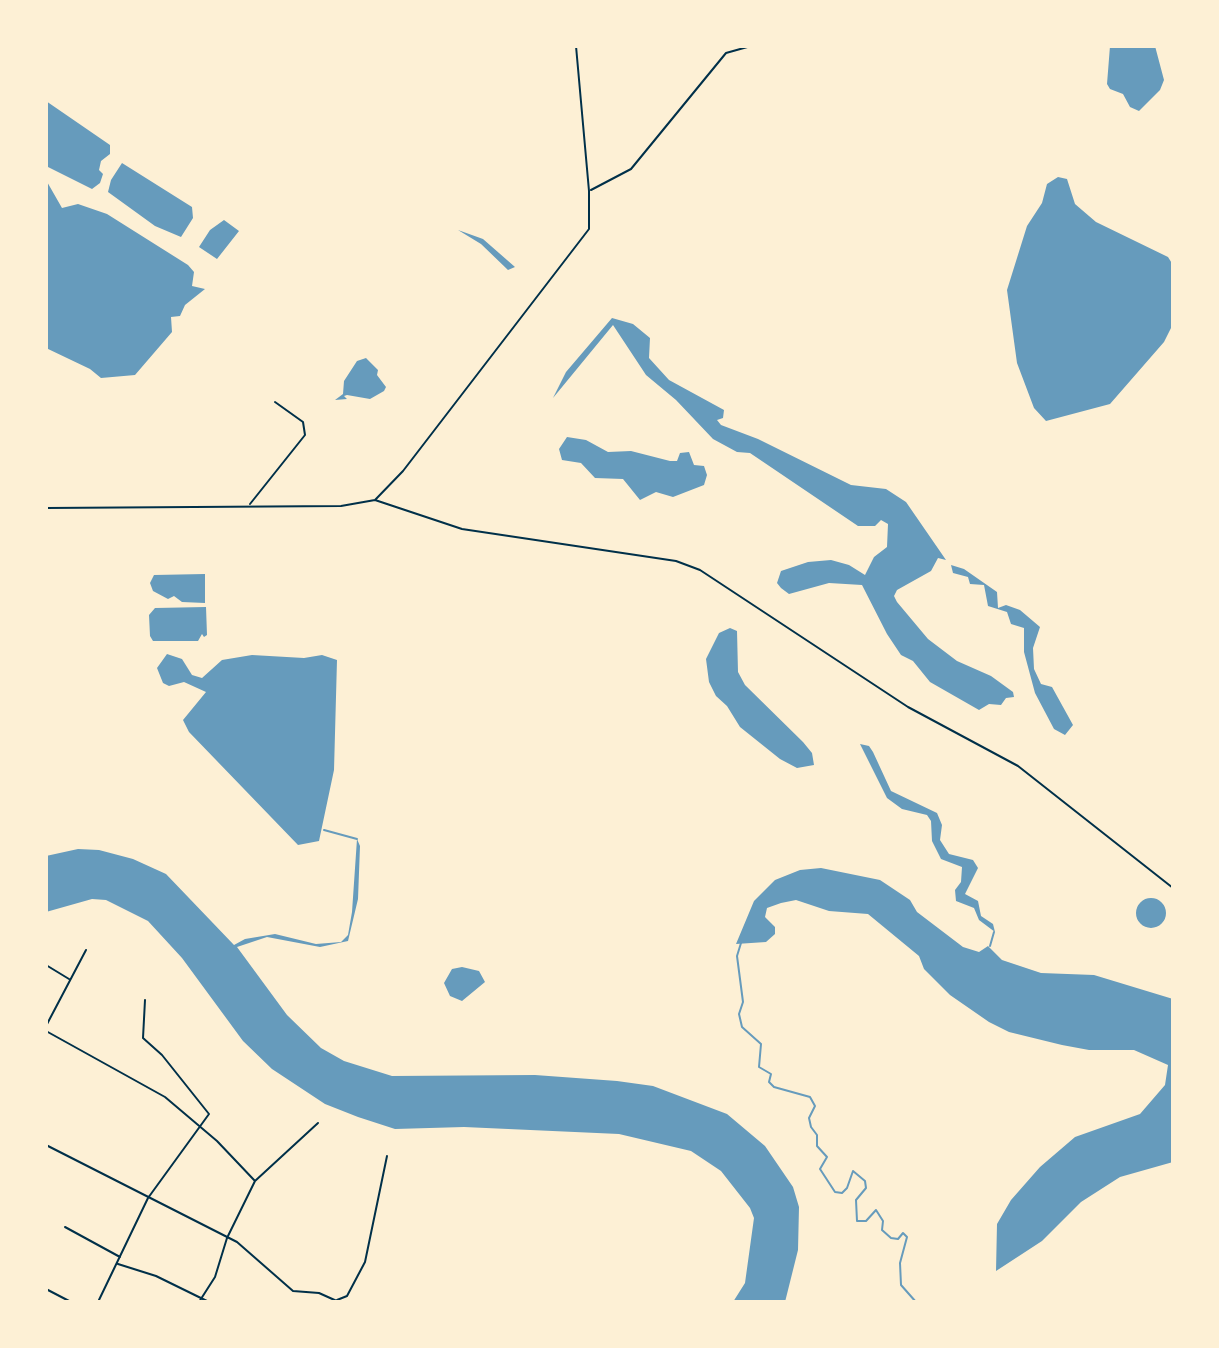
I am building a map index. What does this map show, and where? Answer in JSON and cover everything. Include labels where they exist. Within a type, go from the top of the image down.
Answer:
[{"type":"street","points":[[46,508],[360,505],[375,500],[403,471],[579,245],[591,219],[576,46]]},
{"type":"street","points":[[589,191],[599,183],[618,178],[631,169],[726,53],[751,46]]},
{"type":"street","points":[[818,46],[834,46]]},
{"type":"street","points":[[250,505],[305,435],[303,422],[275,402]]},
{"type":"street","points":[[375,500],[462,529],[676,561],[700,570],[908,707],[1018,766],[1173,888]]},
{"type":"street","points":[[46,1026],[86,950]]},
{"type":"street","points":[[46,965],[70,980]]},
{"type":"street","points":[[98,1302],[148,1198],[209,1114],[162,1055],[143,1038],[145,1000]]},
{"type":"street","points":[[46,1031],[165,1097],[232,1154],[255,1181]]},
{"type":"street","points":[[199,1302],[215,1277],[227,1238],[255,1181],[318,1123]]},
{"type":"street","points":[[46,1145],[227,1238],[250,1252],[293,1291],[319,1293],[338,1301],[347,1296],[365,1262],[387,1156]]},
{"type":"street","points":[[65,1227],[121,1257]]},
{"type":"street","points":[[117,1264],[202,1296],[209,1302]]},
{"type":"street","points":[[46,1289],[71,1302]]},
{"type":"water","points":[[1110,46],[1155,46],[1164,80],[1160,90],[1139,111],[1130,107],[1123,94],[1110,89],[1107,84]]},
{"type":"water","points":[[46,101],[110,145],[110,154],[101,161],[99,170],[103,174],[100,183],[92,189],[46,166]]},
{"type":"water","points":[[122,163],[192,207],[193,218],[181,237],[155,226],[108,192],[111,180]]},
{"type":"water","points":[[1058,177],[1067,179],[1075,204],[1096,222],[1168,257],[1173,265],[1173,324],[1164,342],[1110,404],[1046,421],[1034,408],[1017,363],[1007,290],[1027,226],[1042,203],[1047,184]]},
{"type":"water","points":[[46,180],[62,208],[78,204],[107,214],[188,265],[194,272],[192,286],[205,289],[185,305],[180,316],[171,317],[172,332],[135,375],[101,378],[90,369],[46,348]]},
{"type":"water","points":[[224,220],[239,231],[217,259],[199,247],[210,230]]},
{"type":"water","points":[[458,230],[483,239],[515,267],[508,270],[481,244]]},
{"type":"water","points":[[612,318],[633,324],[650,338],[649,358],[669,380],[724,410],[723,418],[717,420],[721,425],[758,439],[851,485],[886,489],[906,502],[946,560],[938,558],[931,571],[897,590],[894,596],[897,602],[928,639],[957,661],[991,676],[1013,692],[1014,697],[1006,698],[1001,705],[989,704],[979,710],[930,682],[913,661],[901,655],[862,585],[829,583],[789,594],[781,588],[777,583],[781,571],[808,562],[831,560],[849,565],[865,575],[874,557],[887,547],[888,524],[881,520],[875,526],[858,526],[750,453],[737,452],[713,439],[676,400],[646,375],[613,325],[553,398],[566,372]]},
{"type":"water","points":[[366,358],[378,370],[377,375],[386,387],[384,391],[370,399],[347,395],[344,396],[347,399],[335,400],[343,394],[344,381],[357,361]]},
{"type":"water","points":[[567,437],[586,440],[608,452],[631,451],[670,461],[677,461],[680,453],[689,452],[694,465],[704,466],[707,475],[704,485],[673,497],[656,492],[640,500],[623,479],[595,478],[581,463],[562,460],[559,449]]},
{"type":"water","points":[[951,565],[964,569],[997,592],[998,608],[1006,605],[1020,610],[1040,627],[1033,648],[1034,669],[1041,684],[1052,687],[1073,725],[1065,735],[1054,729],[1035,693],[1024,652],[1024,628],[1011,624],[1007,612],[988,606],[984,585],[970,584],[968,577],[953,573]]},
{"type":"water","points":[[205,574],[205,603],[182,602],[174,596],[168,599],[153,591],[150,583],[154,575]]},
{"type":"water","points":[[206,607],[207,635],[204,637],[202,634],[198,641],[153,641],[150,636],[149,615],[155,608]]},
{"type":"water","points":[[730,628],[737,631],[738,672],[745,685],[803,742],[812,753],[814,765],[797,768],[780,759],[740,727],[727,706],[716,696],[709,682],[706,659],[719,633]]},
{"type":"water","points":[[167,654],[182,659],[192,675],[202,678],[222,660],[252,655],[304,658],[322,655],[337,660],[334,770],[319,841],[298,845],[189,732],[183,720],[206,692],[184,682],[169,686],[163,683],[157,668]]},
{"type":"water","points":[[860,744],[869,746],[873,752],[891,791],[937,813],[942,825],[940,840],[949,854],[973,860],[978,868],[965,894],[978,901],[981,916],[993,924],[995,932],[979,920],[974,908],[956,901],[955,890],[961,882],[962,867],[941,859],[932,841],[931,821],[927,815],[902,809],[887,798]]},
{"type":"water","points":[[357,839],[360,846],[358,899],[348,941],[320,947],[267,937],[237,947],[287,1015],[321,1048],[344,1061],[392,1076],[535,1075],[617,1081],[653,1086],[727,1114],[765,1146],[793,1187],[799,1207],[798,1250],[785,1302],[733,1302],[745,1283],[754,1218],[750,1208],[721,1171],[691,1151],[619,1134],[464,1127],[395,1129],[358,1117],[325,1104],[272,1069],[243,1041],[182,958],[148,921],[106,900],[92,899],[46,912],[46,856],[78,849],[99,850],[133,859],[166,874],[234,945],[245,939],[275,934],[316,944],[341,942],[348,935],[352,912]]},
{"type":"water","points":[[821,868],[880,880],[910,900],[917,912],[963,947],[979,952],[988,946],[1002,960],[1041,973],[1094,975],[1173,999],[1173,1162],[1120,1177],[1081,1202],[1042,1241],[996,1271],[997,1224],[1011,1200],[1040,1167],[1075,1137],[1140,1114],[1165,1085],[1168,1065],[1134,1050],[1089,1050],[1062,1045],[1009,1032],[989,1022],[950,995],[924,969],[919,956],[868,914],[829,911],[796,900],[781,903],[767,908],[765,917],[775,927],[775,934],[766,942],[736,944],[754,901],[775,880],[800,870]]},
{"type":"water","points":[[1151,898],[1157,899],[1165,907],[1165,919],[1157,927],[1151,928],[1145,927],[1137,919],[1136,913],[1137,907],[1145,899]]},
{"type":"water","points":[[462,967],[479,971],[485,982],[462,1001],[450,996],[444,983],[452,969]]},
{"type":"waterway","points":[[324,830],[357,839]]},
{"type":"waterway","points":[[990,946],[994,932]]},
{"type":"waterway","points":[[741,943],[737,956],[743,1002],[739,1014],[742,1027],[761,1044],[759,1067],[771,1074],[769,1082],[774,1087],[810,1097],[815,1106],[809,1118],[811,1127],[817,1135],[817,1146],[827,1157],[820,1169],[835,1192],[842,1193],[847,1188],[853,1171],[865,1181],[866,1188],[856,1200],[857,1221],[866,1221],[876,1210],[883,1221],[882,1230],[891,1238],[898,1239],[903,1233],[907,1237],[900,1263],[901,1285],[916,1302]]}]
